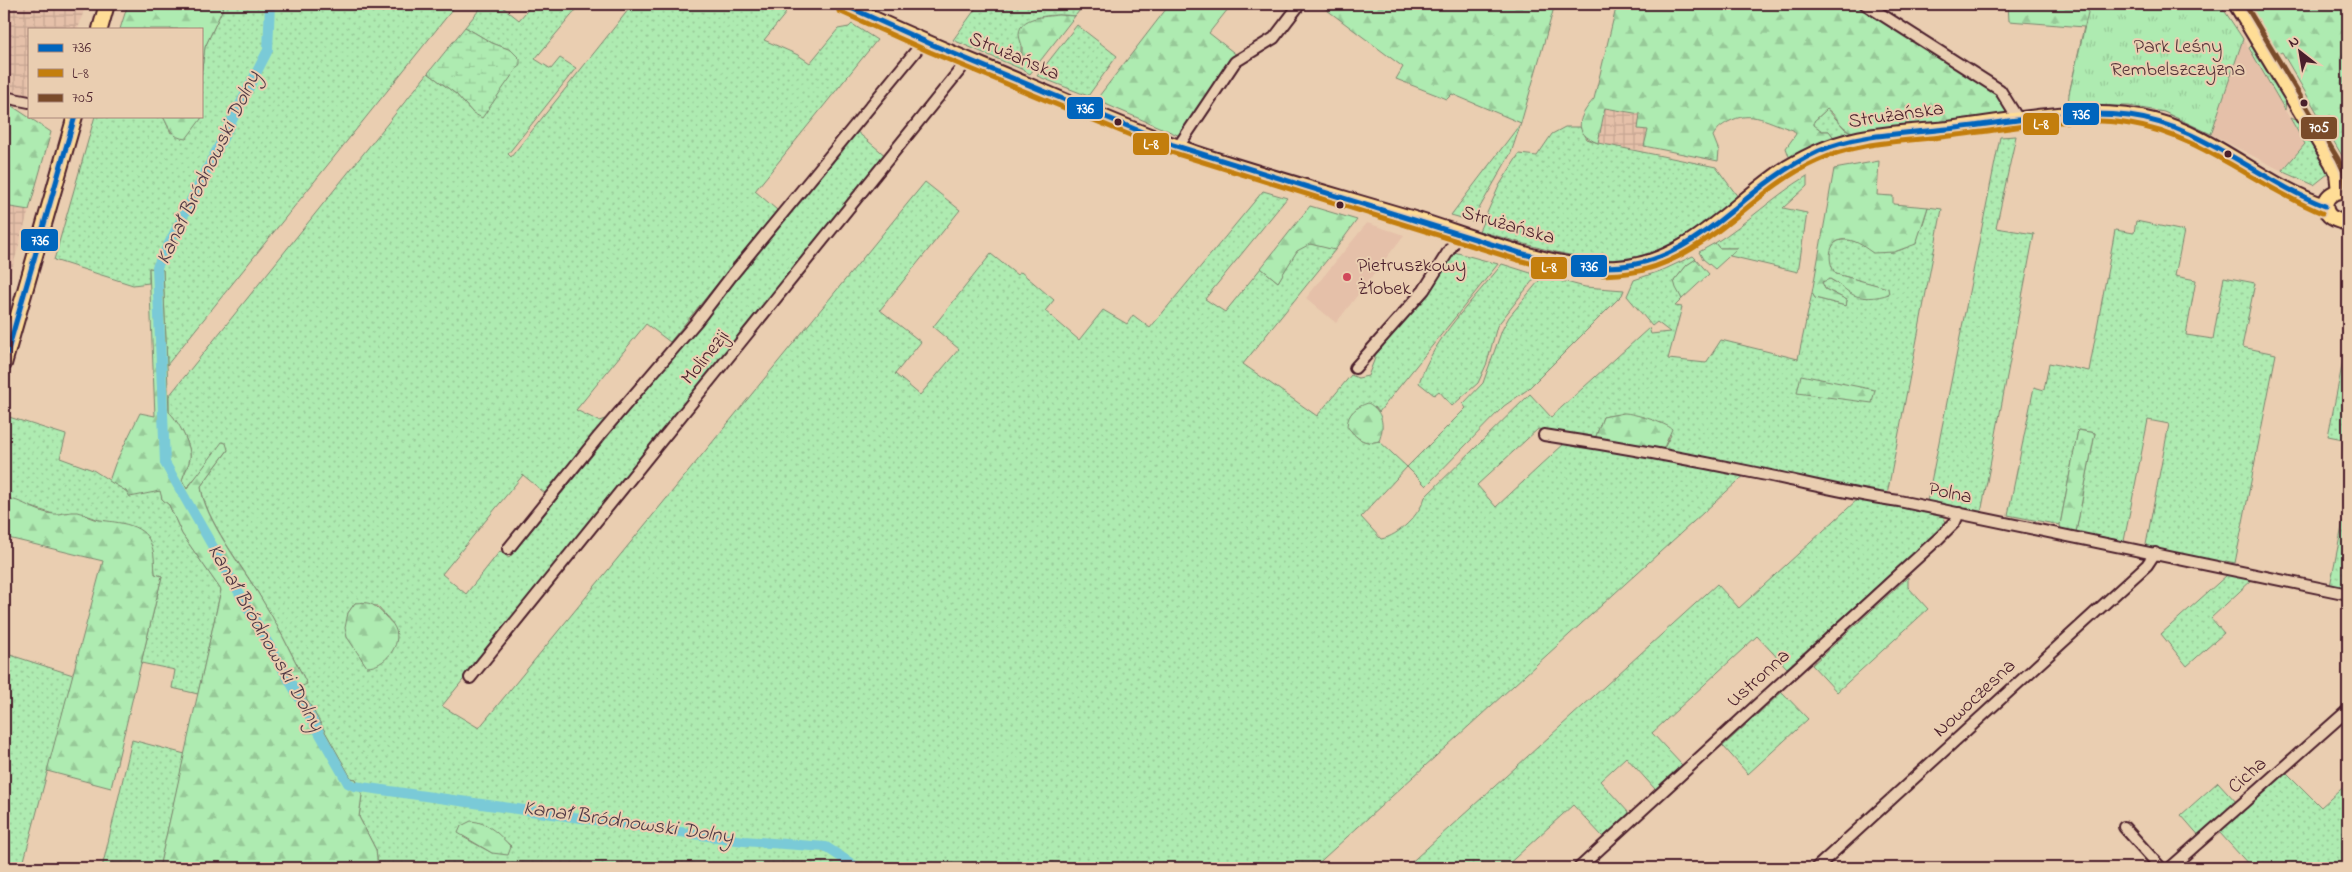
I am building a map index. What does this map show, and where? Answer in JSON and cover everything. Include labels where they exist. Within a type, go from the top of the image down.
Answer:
[{"type":"main road","points":[[100,28],[107,4]]},
{"type":"main road","name":"Strużańska","points":[[842,4],[968,60],[1178,147],[1548,259],[1583,266],[1618,268],[1647,262],[1676,250],[1703,233],[1787,168],[1817,152],[1853,140],[2018,120],[2094,114],[2125,115],[2155,121],[2185,132],[2287,190],[2325,206],[2333,219],[2346,221]]},
{"type":"main road","points":[[2236,4],[2337,174],[2343,192],[2331,194],[2325,206]]},
{"type":"main road","points":[[4,364],[74,118]]},
{"type":"street","points":[[1178,147],[1235,62],[1274,38],[1300,4]]},
{"type":"street","points":[[1865,4],[2000,90],[2018,120]]},
{"type":"street","points":[[508,548],[599,436],[697,321],[732,274],[924,41]]},
{"type":"street","name":"Molinezji","points":[[470,678],[968,60]]},
{"type":"street","points":[[4,97],[28,102]]},
{"type":"street","points":[[1355,368],[1424,290],[1460,233]]},
{"type":"street","name":"Polna","points":[[1544,434],[1635,450],[1845,493],[1959,513],[2348,594]]},
{"type":"street","name":"Ustronna","points":[[1579,868],[1939,538],[1955,522],[1959,513]]},
{"type":"street","name":"Nowoczesna","points":[[1816,868],[2147,565],[2156,553]]},
{"type":"street","name":"Cicha","points":[[2170,868],[2348,710]]},
{"type":"street","points":[[2124,827],[2161,868]]},
{"type":"shaded area","points":[[4,4],[86,4],[78,28],[28,28],[28,101],[4,95]]},
{"type":"shaded area","points":[[2243,39],[2305,144],[2282,171],[2211,134]]},
{"type":"shaded area","points":[[1605,108],[1641,115],[1648,130],[1643,151],[1598,143]]},
{"type":"shaded area","points":[[4,206],[29,210],[4,297]]},
{"type":"shaded area","name":"Pietruszkowy Żłobek","points":[[1367,223],[1404,235],[1336,323],[1306,298]]},
{"type":"green space","points":[[128,4],[225,4],[205,47],[202,68],[202,28],[120,28]]},
{"type":"green space","points":[[225,4],[457,4],[167,365],[163,270],[149,268],[149,283],[133,285],[54,260],[94,118],[164,118],[171,133],[201,119],[202,68],[205,47]]},
{"type":"green space","points":[[484,4],[499,4],[519,20],[533,4],[581,4],[535,59],[551,69],[560,58],[576,68],[508,154],[511,157],[633,4],[741,4],[744,6],[774,4],[786,13],[764,40],[798,55],[810,63],[838,29],[849,27],[852,24],[877,40],[755,191],[777,210],[670,342],[646,324],[576,410],[599,421],[608,418],[546,494],[523,475],[442,574],[466,594],[500,551],[509,558],[856,131],[886,156],[442,706],[479,728],[925,182],[960,210],[880,310],[921,342],[895,374],[920,395],[959,349],[933,327],[991,254],[1017,275],[1021,272],[1054,300],[1045,311],[1079,340],[1103,310],[1127,324],[1133,315],[1150,328],[1263,191],[1287,198],[1205,299],[1225,312],[1261,268],[1278,282],[1300,248],[1311,244],[1335,250],[1243,364],[1317,416],[1351,375],[1358,378],[1368,376],[1375,358],[1375,352],[1454,252],[1498,264],[1379,412],[1375,407],[1347,426],[1361,440],[1369,442],[1379,441],[1407,467],[1361,517],[1381,539],[1395,534],[1402,529],[1414,517],[1425,497],[1530,394],[1551,417],[1649,328],[1651,334],[1670,332],[1657,322],[1652,326],[1627,296],[1634,280],[1663,270],[1693,256],[1696,259],[1687,265],[1674,281],[1682,299],[1675,306],[1682,307],[1668,359],[1706,363],[1721,340],[1798,359],[1812,293],[1815,298],[1846,306],[1847,300],[1825,289],[1822,283],[1824,280],[1830,279],[1845,288],[1883,287],[1836,274],[1831,267],[1829,258],[1833,245],[1839,241],[1846,240],[1887,252],[1901,250],[1915,240],[1923,224],[1928,207],[1942,209],[1887,495],[1662,452],[1671,435],[1654,424],[1632,415],[1624,414],[1603,417],[1595,439],[1538,429],[1477,485],[1496,507],[1566,442],[1748,472],[1313,868],[378,868],[376,850],[359,817],[362,795],[356,779],[351,778],[300,687],[306,683],[267,607],[209,513],[201,486],[228,450],[196,477],[186,489],[182,480],[189,461],[189,447],[176,421],[169,412],[169,396],[428,73],[456,94],[473,113],[520,59],[511,50],[492,43],[465,27]],"holes":[[[355,603],[377,606],[393,624],[362,660],[358,650],[347,637],[348,613]],[[485,824],[511,846],[492,853],[463,837]]]},
{"type":"green space","points":[[979,4],[1085,4],[1075,16],[1054,15],[1039,17],[1021,27],[1021,69],[953,40]]},
{"type":"green space","points":[[1170,4],[1232,4],[1209,33],[1238,56],[1180,136],[1096,100]]},
{"type":"green space","points":[[1319,4],[1555,4],[1521,123],[1452,94],[1447,99],[1396,79],[1403,67]]},
{"type":"green space","points":[[1617,4],[1857,4],[1999,94],[2009,114],[1853,133],[1844,127],[1827,109],[1814,121],[1814,125],[1822,131],[1829,131],[1835,139],[1790,159],[1786,148],[1796,134],[1793,130],[1753,117],[1737,118],[1726,123],[1713,136],[1719,151],[1718,161],[1644,146],[1648,130],[1638,129],[1640,114],[1605,108],[1598,143],[1584,134],[1580,124],[1584,112],[1594,99]]},
{"type":"green space","points":[[2008,4],[2150,4],[2069,94],[2084,27],[2009,21]]},
{"type":"green space","name":"Park Leśny Rembelszczyzna","points":[[2090,4],[2220,4],[2243,39],[2211,134],[2164,112],[2129,106],[2068,106],[2069,94]]},
{"type":"green space","points":[[2245,4],[2348,4],[2348,166],[2282,52],[2275,55]]},
{"type":"green space","points":[[1058,15],[1075,16],[1030,74],[1021,69],[1020,28],[1034,18]]},
{"type":"green space","points":[[1077,25],[1117,56],[1088,96],[1037,76]]},
{"type":"green space","points":[[465,27],[492,43],[511,50],[520,59],[520,64],[482,118],[473,113],[456,94],[428,73]]},
{"type":"green space","points":[[2252,45],[2256,48],[2286,98],[2285,110],[2249,48]]},
{"type":"green space","points":[[4,104],[12,106],[51,132],[29,210],[4,206]]},
{"type":"green space","points":[[1827,109],[1845,129],[1853,133],[1835,139],[1829,131],[1822,131],[1814,126],[1814,121]]},
{"type":"green space","points":[[164,118],[201,118],[186,139],[177,137],[169,128]]},
{"type":"green space","points":[[2290,118],[2300,121],[2329,173],[2314,185],[2282,171],[2305,144]]},
{"type":"green space","points":[[1521,123],[1511,153],[1472,221],[1451,215]]},
{"type":"green space","points":[[1565,127],[1580,127],[1587,139],[1598,143],[1716,167],[1738,197],[1701,225],[1674,242],[1659,249],[1629,258],[1612,260],[1574,256],[1479,231],[1499,186],[1519,154],[1537,156],[1552,134]]},
{"type":"green space","points":[[2016,136],[1996,228],[2034,234],[1981,513],[1927,502],[2000,137]]},
{"type":"green space","points":[[1879,161],[1877,195],[1893,196],[1893,204],[1928,207],[1916,244],[1894,252],[1873,253],[1852,241],[1841,240],[1836,242],[1830,257],[1836,274],[1888,288],[1889,294],[1880,297],[1859,297],[1830,279],[1822,282],[1825,289],[1847,300],[1846,306],[1815,298],[1812,293],[1834,169]]},
{"type":"green space","points":[[1807,176],[1807,186],[1783,208],[1807,213],[1798,272],[1730,256],[1737,248],[1719,248],[1715,243],[1783,192]]},
{"type":"green space","points":[[1310,206],[1357,220],[1335,250],[1310,244],[1297,251],[1278,282],[1261,268]]},
{"type":"green space","points":[[2136,221],[2184,231],[2175,276],[2196,280],[2186,335],[2213,339],[2224,277],[2255,283],[2242,347],[2276,354],[2235,563],[2226,561],[2222,563],[2170,552],[2169,554],[2145,550],[2169,424],[2148,420],[2124,541],[2076,532],[2095,433],[2078,430],[2060,525],[2008,515],[2034,387],[2044,390],[2049,363],[2089,371],[2115,230],[2134,233]]},
{"type":"green space","points":[[1715,243],[1719,248],[1738,248],[1715,269],[1703,259],[1699,252]]},
{"type":"green space","points":[[1696,259],[1709,274],[1682,299],[1674,281],[1687,265]]},
{"type":"green space","points":[[1502,264],[1537,275],[1497,326],[1487,363],[1478,383],[1452,406],[1439,391],[1434,395],[1419,383],[1434,350],[1444,335]]},
{"type":"green space","points":[[149,268],[163,270],[169,412],[183,433],[190,453],[182,480],[187,489],[222,442],[226,443],[228,450],[201,486],[203,499],[216,528],[278,627],[307,684],[300,687],[351,778],[356,779],[362,795],[359,817],[376,850],[378,868],[159,868],[221,590],[182,534],[169,505],[162,499],[160,491],[130,497],[126,491],[109,481],[115,464],[140,413],[155,416]]},
{"type":"green space","points":[[1543,276],[1585,287],[1624,290],[1622,295],[1527,390],[1504,406],[1426,486],[1407,467],[1466,408],[1463,404],[1483,383],[1502,330],[1509,317]]},
{"type":"green space","points":[[2348,336],[2348,440],[2328,436]]},
{"type":"green space","points":[[1801,375],[1875,390],[1872,403],[1797,393]]},
{"type":"green space","points":[[1368,403],[1380,415],[1382,430],[1379,441],[1369,442],[1361,440],[1347,426],[1353,411]]},
{"type":"green space","points":[[1624,413],[1649,419],[1672,429],[1662,452],[1595,439],[1603,417]]},
{"type":"green space","points":[[9,417],[66,435],[60,458],[93,470],[126,491],[161,491],[162,499],[169,505],[182,534],[221,590],[198,694],[172,688],[175,670],[141,663],[162,576],[155,574],[153,551],[119,530],[93,517],[67,513],[56,515],[4,498],[4,434]]},
{"type":"green space","points":[[2078,430],[2095,433],[2076,532],[2061,529],[2060,525]]},
{"type":"green space","points":[[2348,497],[2348,590],[2330,586]]},
{"type":"green space","points":[[4,498],[47,513],[77,512],[95,519],[127,524],[135,527],[147,536],[152,547],[155,574],[162,576],[111,788],[47,771],[103,561],[4,537]]},
{"type":"green space","points":[[1858,499],[1944,517],[1946,523],[1787,668],[1757,636],[1652,733],[1682,765],[1655,789],[1626,757],[1600,781],[1629,813],[1603,837],[1573,805],[1504,868],[1405,868],[1717,584],[1739,608]]},
{"type":"green space","points":[[2227,575],[2253,579],[2211,618],[2224,633],[2187,666],[2161,634]]},
{"type":"green space","points":[[1908,577],[1908,587],[1928,609],[1837,692],[1812,665]]},
{"type":"green space","points":[[355,603],[369,603],[375,607],[392,623],[397,635],[394,648],[390,654],[380,663],[373,666],[367,667],[347,637],[345,628],[348,613]]},
{"type":"green space","points":[[4,653],[73,675],[22,868],[4,868]]},
{"type":"green space","points":[[1782,692],[1808,719],[1748,774],[1723,746]]},
{"type":"green space","points":[[132,740],[185,754],[159,868],[102,868]]},
{"type":"green space","points":[[2286,772],[2321,807],[2348,783],[2348,868],[2252,868],[2219,832]]},
{"type":"green space","points":[[2218,782],[2237,803],[2201,838],[2181,815]]},
{"type":"green space","points":[[471,821],[483,824],[498,834],[511,847],[508,855],[492,853],[458,833],[461,826]]},
{"type":"waterway","name":"Kanał Bródnowski Dolny","points":[[270,4],[268,50],[157,267],[165,463],[348,783],[354,786],[744,841],[826,847],[858,868]]},
{"type":"transit line","name":"736","points":[[842,4],[933,45],[1173,145],[1520,253],[1583,266],[1609,267],[1634,264],[1657,258],[1681,247],[1706,231],[1785,170],[1807,157],[1834,145],[1866,138],[2060,115],[2106,114],[2155,121],[2181,130],[2300,195],[2325,206]]},
{"type":"transit line","name":"705","points":[[2245,4],[2338,159],[2344,172],[2346,190]]},
{"type":"transit line","name":"L-8","points":[[839,11],[930,52],[1171,152],[1518,260],[1580,273],[1606,275],[1631,273],[1679,256],[1705,241],[1783,180],[1833,154],[1882,143],[2062,122],[2107,121],[2156,130],[2205,150],[2275,190],[2322,213]]},
{"type":"transit line","name":"736","points":[[4,364],[74,118]]},
{"type":"place","name":"Pietruszkowy Żłobek","points":[[1347,277]]}]
